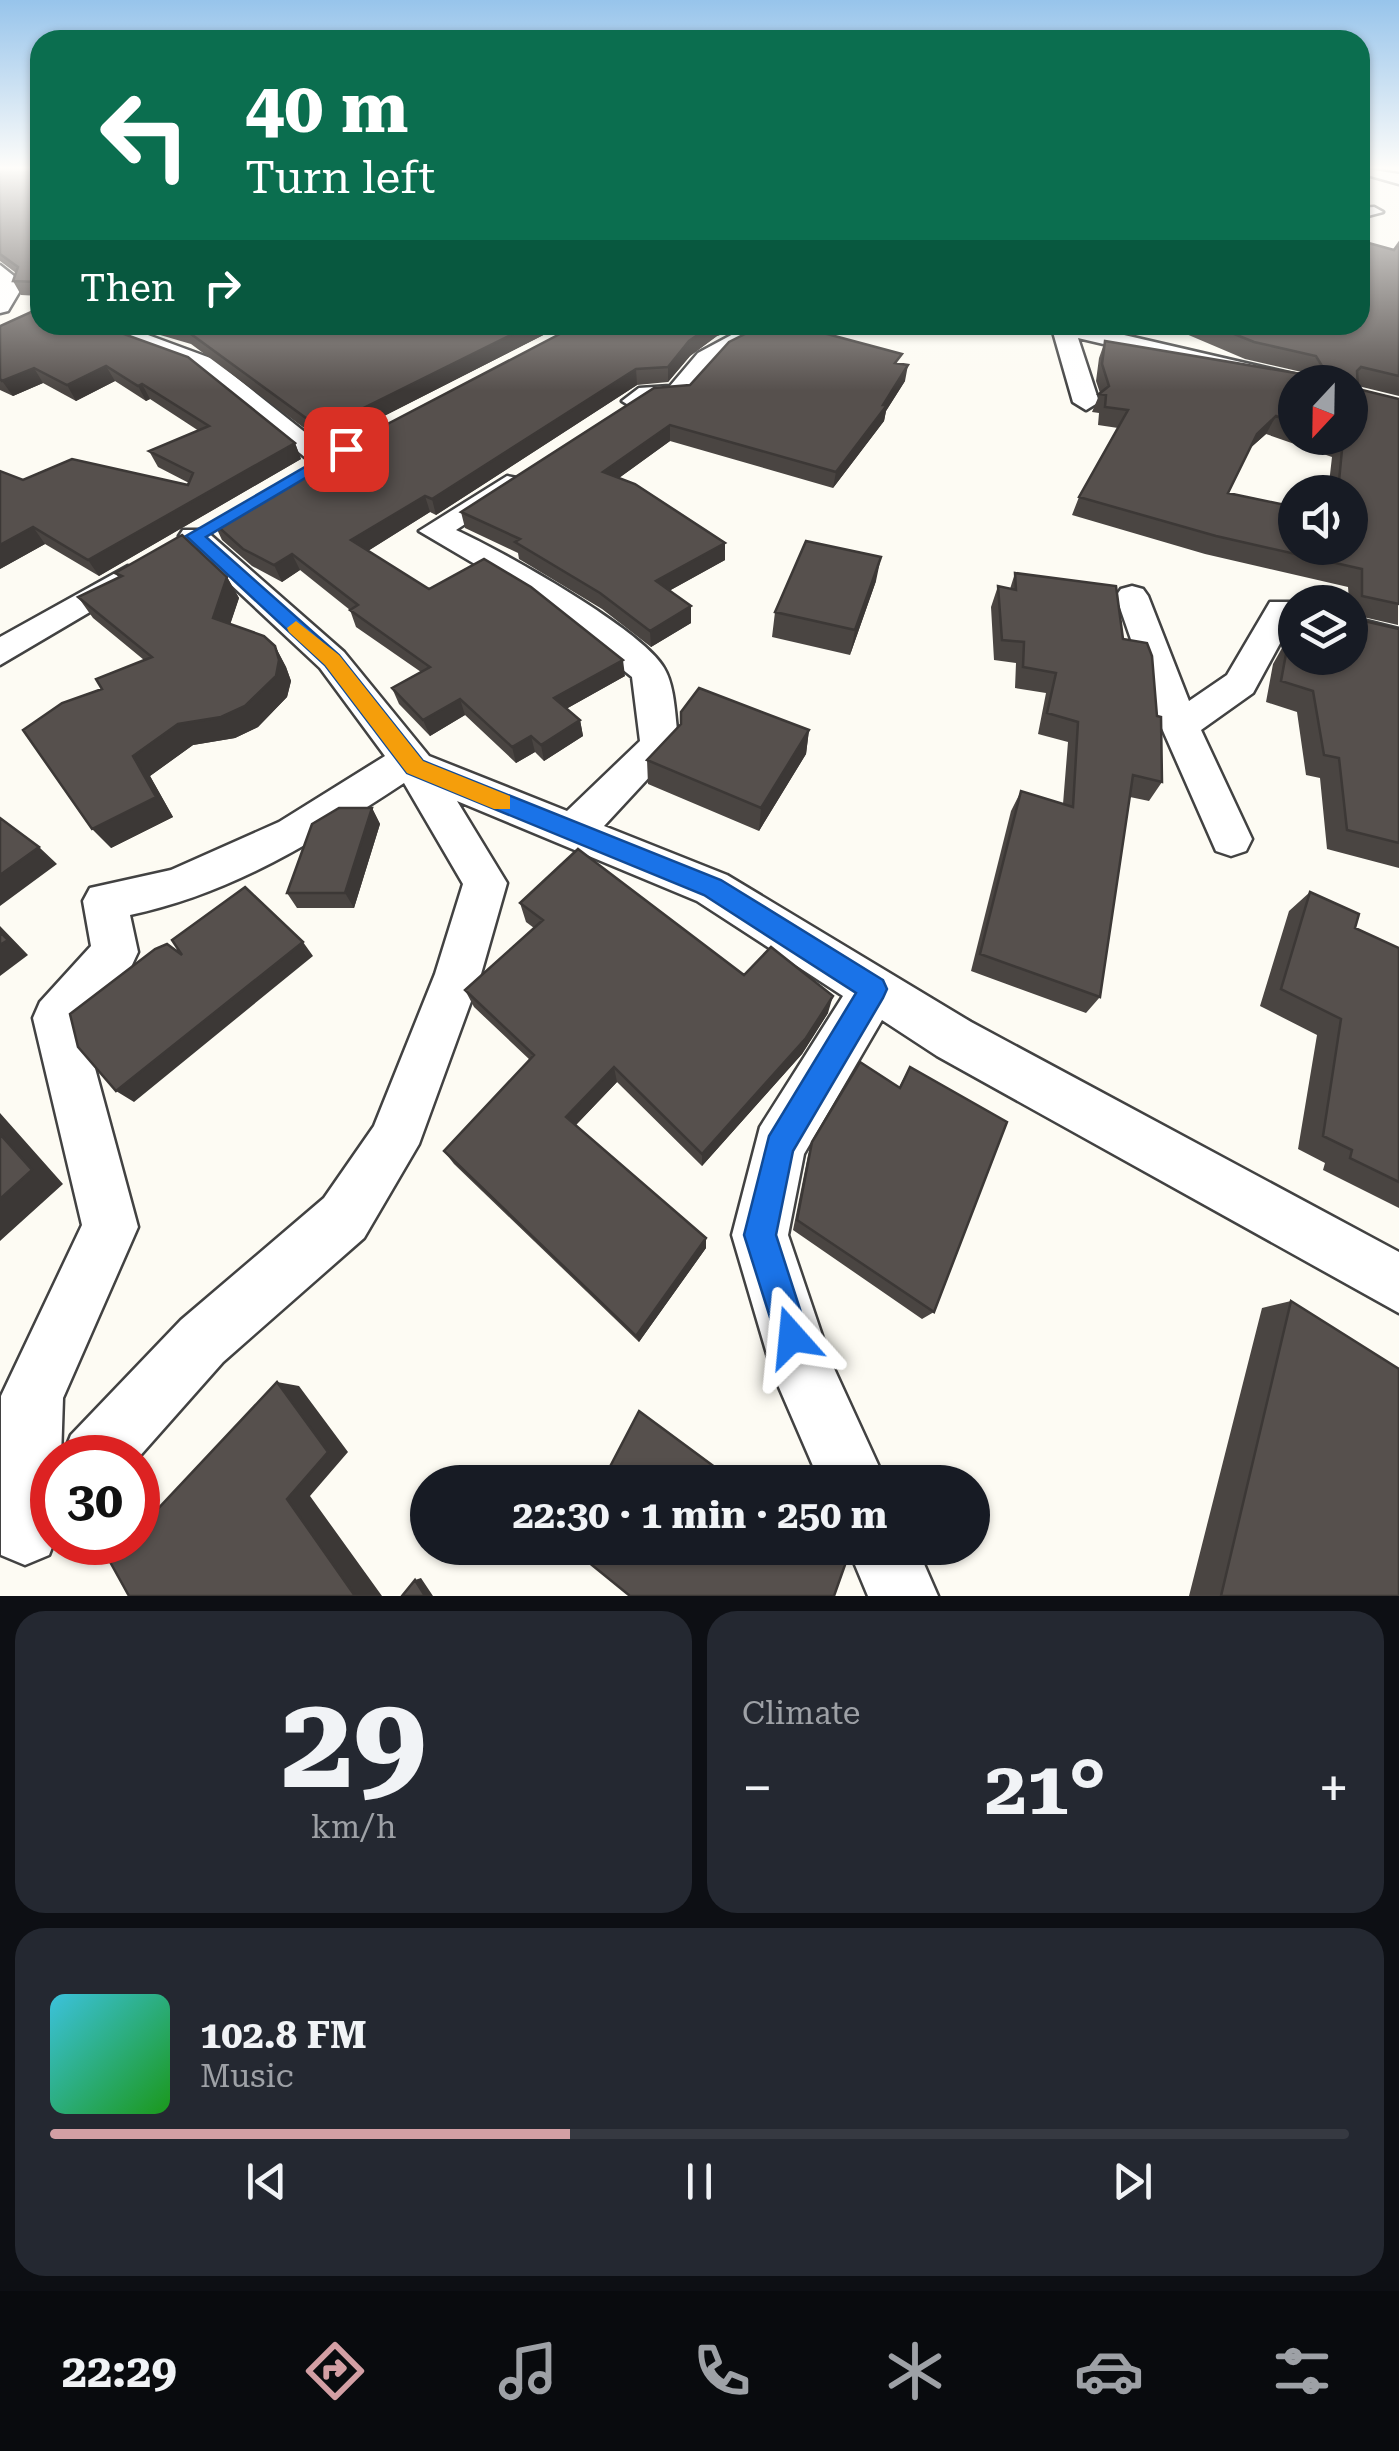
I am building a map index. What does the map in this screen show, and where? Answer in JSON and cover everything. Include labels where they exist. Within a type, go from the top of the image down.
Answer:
[{"type":"street","points":[[0,271],[14,284],[0,308]]},
{"type":"street","points":[[0,308],[30,297]]},
{"type":"street","points":[[0,308],[27,314]]},
{"type":"street","points":[[123,335],[162,346],[218,372],[292,440],[337,455],[294,479]]},
{"type":"street","points":[[603,421],[648,393],[678,394],[688,374],[721,342],[742,335]]},
{"type":"street","points":[[1061,335],[1086,402]]},
{"type":"street","points":[[1096,335],[1278,378]]},
{"type":"street","points":[[530,470],[434,531],[502,561],[567,603],[649,672],[660,744],[573,831]]},
{"type":"street","points":[[0,653],[228,517]]},
{"type":"street","points":[[115,1435],[202,1341],[344,1218],[392,1144],[458,974],[485,883],[413,764],[332,660],[194,536]]},
{"type":"street","points":[[1132,596],[1180,726],[1230,840]]},
{"type":"street","points":[[1180,726],[1240,684],[1278,617]]},
{"type":"street","points":[[1368,632],[1399,640]]},
{"type":"street","points":[[413,764],[712,888],[954,1039],[1399,1284]]},
{"type":"street","points":[[26,1528],[32,1396],[110,1227],[57,1018],[115,952],[105,901],[176,887],[294,834],[413,764]]},
{"type":"street","points":[[845,1465],[803,1371],[760,1235],[779,1146],[874,989]]},
{"type":"street","points":[[889,1565],[903,1596]]},
{"type":"building","points":[[0,242],[30,242],[30,282],[13,281],[18,267],[0,254]]},
{"type":"building","points":[[1370,243],[1394,250],[1399,243],[1399,376],[1368,369],[1368,365],[1321,365],[1316,356],[1237,335],[1370,335]]},
{"type":"building","points":[[30,312],[30,335],[127,335],[188,357],[295,443],[88,560],[33,527],[0,545],[0,471],[23,480],[72,459],[188,485],[193,473],[149,451],[209,426],[106,366],[67,385],[34,368],[2,381],[0,326]]},
{"type":"building","points":[[192,335],[511,335],[321,429]]},
{"type":"building","points":[[558,335],[698,335],[668,367],[636,369],[432,499],[425,496],[351,540],[429,589],[484,559],[531,587],[623,660],[554,698],[580,720],[541,745],[531,736],[512,747],[460,699],[423,720],[392,688],[430,667],[350,610],[358,605],[292,554],[274,565],[243,549],[214,523],[353,442]]},
{"type":"building","points":[[743,335],[831,335],[902,354],[895,363],[908,365],[883,405],[887,405],[836,472],[670,425],[603,472],[635,484],[725,543],[656,581],[691,606],[650,631],[600,593],[515,542],[520,539],[461,512],[654,388],[690,385],[729,342]]},
{"type":"building","points":[[1105,341],[1278,370],[1278,417],[1257,434],[1228,493],[1278,503],[1278,550],[1079,497],[1128,410],[1105,407],[1106,395],[1099,394],[1109,386],[1102,364]]},
{"type":"building","points":[[1368,391],[1399,399],[1399,604],[1368,597],[1368,585],[1362,585],[1362,569],[1344,565],[1368,565],[1368,475],[1340,475],[1341,455],[1368,455]]},
{"type":"building","points":[[182,535],[227,577],[213,618],[264,636],[275,646],[279,660],[276,676],[245,706],[221,717],[178,724],[133,756],[156,797],[92,829],[23,730],[62,703],[102,689],[96,679],[152,657],[78,597],[122,576],[115,573]]},
{"type":"building","points":[[806,541],[881,557],[855,630],[775,612]]},
{"type":"building","points":[[1015,573],[1116,586],[1123,639],[1147,643],[1152,656],[1157,716],[1161,717],[1162,782],[1133,775],[1100,997],[980,954],[1021,791],[1073,807],[1078,722],[1047,713],[1056,673],[1023,667],[1024,642],[1002,640],[998,586],[1016,590]]},
{"type":"building","points":[[1368,622],[1399,629],[1399,843],[1347,830],[1339,758],[1324,755],[1313,691],[1281,681],[1282,675],[1368,675]]},
{"type":"building","points":[[699,688],[809,730],[761,808],[647,760],[681,724],[681,712]]},
{"type":"building","points":[[339,808],[372,808],[345,893],[287,893],[312,824]]},
{"type":"building","points":[[0,818],[39,847],[0,875]]},
{"type":"building","points":[[578,849],[744,975],[771,947],[833,996],[806,1038],[702,1154],[614,1067],[566,1117],[706,1238],[636,1336],[444,1151],[534,1055],[465,990],[543,920],[520,903]]},
{"type":"building","points":[[245,887],[303,942],[116,1091],[78,1047],[70,1014],[155,949],[167,944],[182,955],[172,940]]},
{"type":"building","points":[[1310,892],[1359,914],[1355,928],[1399,948],[1399,1182],[1350,1158],[1352,1150],[1323,1136],[1341,1019],[1281,989]]},
{"type":"building","points":[[860,1062],[900,1088],[910,1067],[1007,1122],[934,1312],[797,1220],[812,1142]]},
{"type":"building","points":[[0,1134],[32,1170],[0,1199]]},
{"type":"building","points":[[1291,1301],[1399,1369],[1399,1596],[1221,1596]]},
{"type":"building","points":[[277,1382],[328,1452],[287,1499],[355,1596],[129,1596],[112,1565],[160,1565],[160,1507]]},
{"type":"building","points":[[639,1411],[712,1465],[611,1465]]},
{"type":"building","points":[[592,1565],[845,1565],[834,1596],[630,1596]]},
{"type":"building","points":[[415,1580],[425,1596],[402,1596]]},
{"type":"slow traffic","points":[[296,628],[332,660],[415,767],[502,802]]},
{"type":"route","points":[[346,449],[194,536],[332,660],[415,767],[712,888],[874,989],[779,1146],[760,1235],[792,1337]]}]
